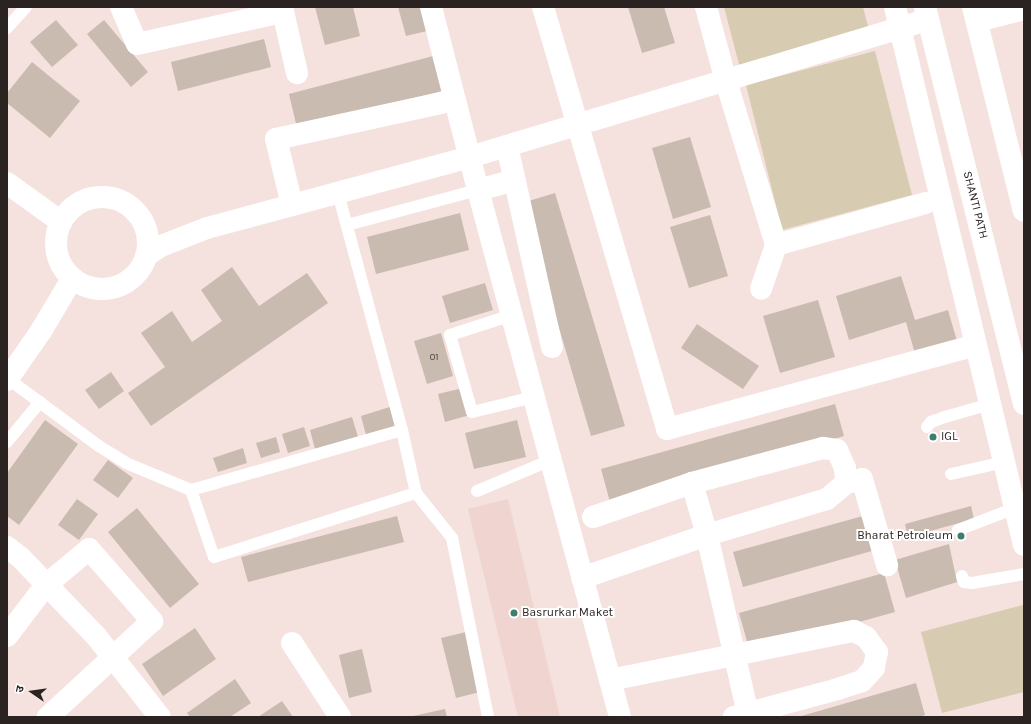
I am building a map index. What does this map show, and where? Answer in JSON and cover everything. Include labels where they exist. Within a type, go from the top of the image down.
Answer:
[{"type":"street","points":[[121,7],[137,44],[282,9],[297,73]]},
{"type":"street","points":[[431,7],[478,190],[620,717]]},
{"type":"street","points":[[543,7],[667,429],[976,345]]},
{"type":"street","points":[[706,7],[726,80],[776,245],[761,289]]},
{"type":"street","points":[[895,7],[1024,545]]},
{"type":"street","points":[[1024,9],[975,14],[1024,211]]},
{"type":"street","points":[[146,256],[162,246],[207,228],[470,157],[578,125],[900,28],[927,13]]},
{"type":"street","name":"SHANTI PATH","points":[[927,13],[1024,404]]},
{"type":"street","points":[[292,206],[276,140],[455,100]]},
{"type":"street","points":[[507,146],[552,346]]},
{"type":"street","points":[[478,190],[515,180]]},
{"type":"street","points":[[7,183],[61,222]]},
{"type":"street","points":[[97,197],[112,198],[126,203],[138,213],[146,226],[148,241],[146,256],[140,270],[124,286],[101,290],[86,287],[72,279],[62,267],[57,252],[56,237],[61,222],[70,210],[82,201],[97,197]]},
{"type":"street","points":[[776,245],[925,203]]},
{"type":"street","points":[[7,379],[41,331],[72,279]]},
{"type":"street","points":[[593,517],[692,483],[823,448],[837,450],[845,468],[846,483]]},
{"type":"street","points":[[582,578],[707,535],[827,499],[846,483],[862,479],[887,566]]},
{"type":"street","points":[[610,680],[735,656],[854,630],[866,637],[877,652],[874,668],[862,681],[838,690],[741,715],[735,656],[707,535],[692,483]]},
{"type":"street","points":[[7,547],[20,557],[96,636],[160,717]]},
{"type":"street","points":[[7,636],[46,584],[89,549],[152,621],[48,717]]},
{"type":"street","points":[[292,643],[340,717]]},
{"type":"lane","points":[[7,28],[26,7]]},
{"type":"lane","points":[[347,224],[478,190]]},
{"type":"lane","points":[[338,193],[402,430],[416,493],[452,538],[488,717]]},
{"type":"lane","points":[[512,315],[450,335],[472,412],[534,396]]},
{"type":"lane","points":[[7,379],[99,446],[126,463],[191,490],[402,430]]},
{"type":"lane","points":[[7,442],[40,402]]},
{"type":"lane","points":[[927,427],[931,422],[990,404]]},
{"type":"lane","points":[[477,492],[551,460]]},
{"type":"lane","points":[[950,474],[1004,462]]},
{"type":"lane","points":[[191,490],[214,557],[416,493]]},
{"type":"lane","points":[[958,530],[1015,508]]},
{"type":"lane","points":[[962,576],[964,582],[972,583],[1024,574]]},
{"type":"shaded area","points":[[724,7],[863,7],[870,34],[740,68]]},
{"type":"shaded area","points":[[875,51],[912,195],[782,230],[746,85]]},
{"type":"shaded area","name":"Basrurkar Maket","points":[[508,499],[560,717],[518,717],[468,509]]},
{"type":"shaded area","points":[[1023,605],[1024,692],[942,713],[921,632]]},
{"type":"building","points":[[315,7],[353,7],[360,36],[325,45]]},
{"type":"building","points":[[398,7],[421,7],[427,31],[406,36]]},
{"type":"building","points":[[628,7],[664,7],[675,43],[642,53]]},
{"type":"building","points":[[56,20],[78,45],[52,67],[30,42]]},
{"type":"building","points":[[104,20],[148,72],[131,87],[87,34]]},
{"type":"building","points":[[264,39],[271,67],[178,91],[171,62]]},
{"type":"building","points":[[437,55],[446,90],[297,128],[289,94]]},
{"type":"building","points":[[32,62],[80,101],[50,138],[7,103],[7,93]]},
{"type":"building","points":[[690,137],[711,207],[673,219],[652,148]]},
{"type":"building","points":[[555,193],[625,426],[591,436],[522,203]]},
{"type":"building","points":[[460,213],[469,250],[376,274],[367,237]]},
{"type":"building","points":[[710,215],[728,276],[689,288],[670,227]]},
{"type":"building","points":[[232,267],[259,306],[307,273],[328,303],[151,426],[128,393],[165,367],[141,333],[172,311],[192,342],[222,321],[201,290]]},
{"type":"building","points":[[901,276],[915,320],[948,310],[959,348],[917,361],[906,322],[849,340],[836,296]]},
{"type":"building","points":[[485,283],[493,310],[450,323],[442,296]]},
{"type":"building","points":[[818,300],[835,357],[780,373],[763,316]]},
{"type":"building","points":[[697,324],[759,366],[743,389],[681,348]]},
{"type":"building","points":[[441,333],[453,376],[427,384],[414,341]]},
{"type":"building","points":[[111,372],[124,391],[99,409],[85,390]]},
{"type":"building","points":[[463,388],[470,415],[445,422],[438,394]]},
{"type":"building","points":[[835,404],[844,436],[610,502],[601,469]]},
{"type":"building","points":[[393,406],[399,425],[366,435],[361,416]]},
{"type":"building","points":[[352,417],[358,437],[315,449],[310,430]]},
{"type":"building","points":[[45,420],[78,444],[19,525],[7,516],[7,473]]},
{"type":"building","points":[[517,420],[526,457],[474,469],[465,433]]},
{"type":"building","points":[[304,427],[310,446],[288,453],[282,434]]},
{"type":"building","points":[[276,437],[280,452],[261,458],[256,443]]},
{"type":"building","points":[[243,448],[247,463],[218,472],[213,458]]},
{"type":"building","points":[[108,460],[133,478],[118,498],[93,480]]},
{"type":"building","points":[[77,499],[98,514],[79,540],[58,525]]},
{"type":"building","points":[[971,506],[974,519],[908,537],[905,524]]},
{"type":"building","points":[[137,508],[199,584],[170,608],[108,532]]},
{"type":"building","points":[[870,514],[879,549],[743,587],[733,552]]},
{"type":"building","points":[[397,516],[404,542],[248,582],[241,557]]},
{"type":"building","points":[[949,544],[957,582],[906,598],[895,560]]},
{"type":"building","points":[[884,573],[895,612],[750,652],[739,613]]},
{"type":"building","points":[[195,628],[216,659],[163,696],[142,664]]},
{"type":"building","points":[[466,632],[480,692],[456,698],[441,638]]},
{"type":"building","points":[[362,649],[372,692],[349,698],[339,655]]},
{"type":"building","points":[[235,679],[251,703],[230,717],[190,717],[187,713]]},
{"type":"building","points":[[916,683],[925,715],[920,717],[798,717]]},
{"type":"building","points":[[282,701],[293,717],[258,717]]},
{"type":"building","points":[[445,709],[447,717],[413,717],[413,716]]},
{"type":"place","name":"IGL","points":[[933,437]]},
{"type":"place","name":"Bharat Petroleum","points":[[961,536]]},
{"type":"place","name":"Basrurkar Maket","points":[[514,613]]}]
